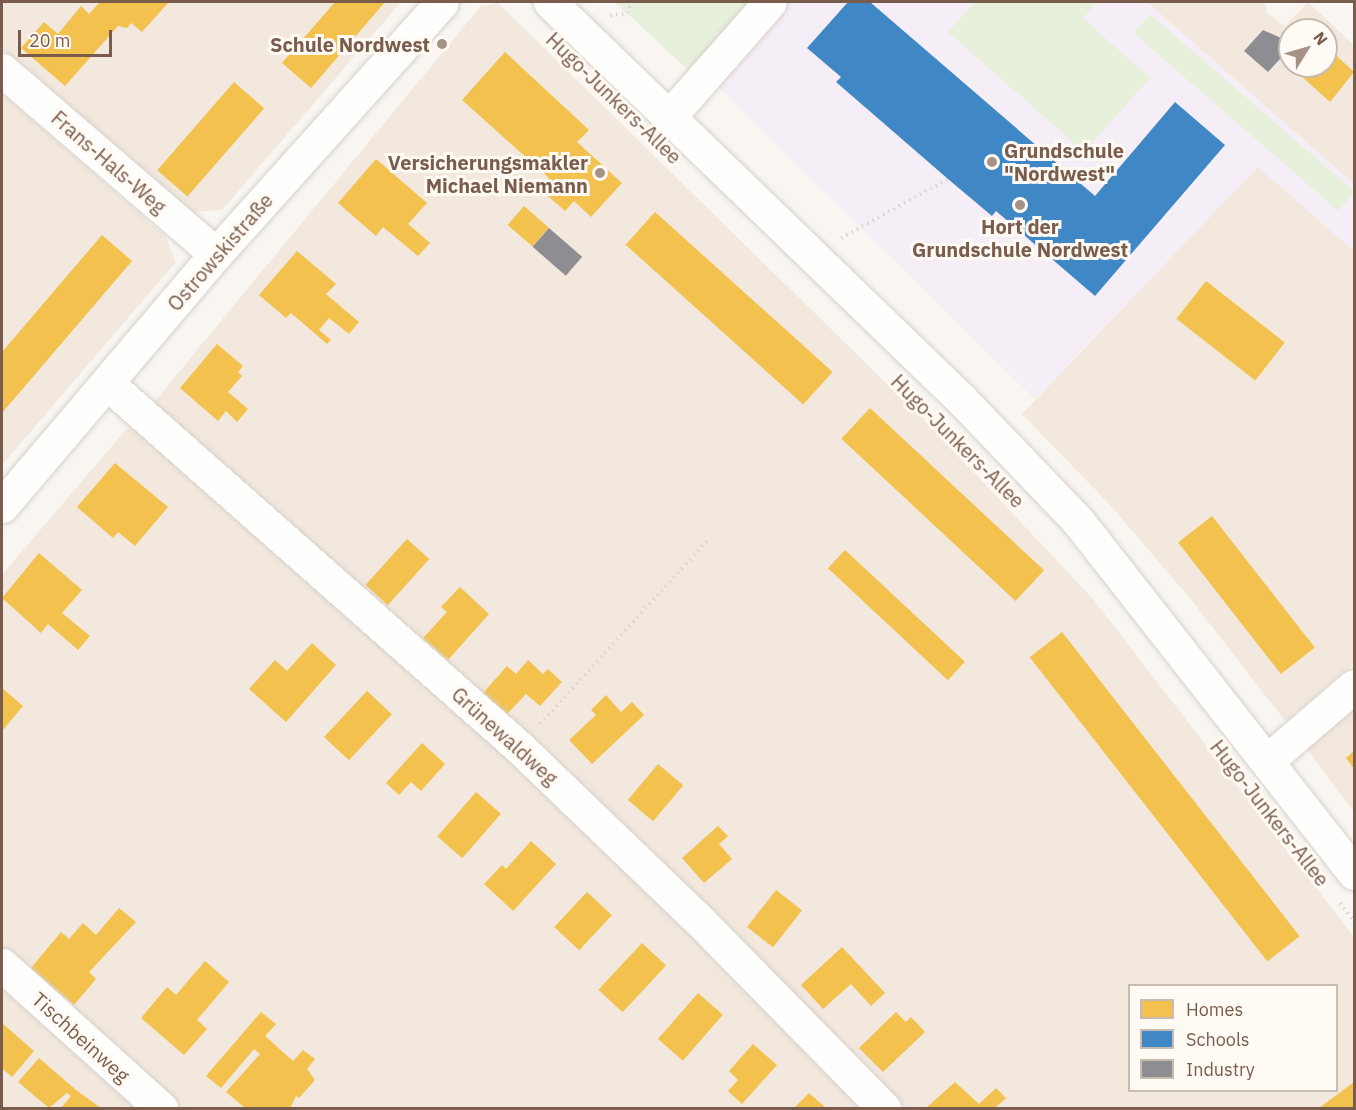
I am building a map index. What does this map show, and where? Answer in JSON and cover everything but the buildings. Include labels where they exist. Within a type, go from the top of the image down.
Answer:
[{"type":"street","name":"Ostrowskistraße","points":[[2,506],[216,254],[442,2]]},
{"type":"street","name":"Hugo-Junkers-Allee","points":[[550,2],[962,400],[1078,520],[1268,760],[1344,883]]},
{"type":"street","points":[[668,118],[770,2]]},
{"type":"street","name":"Frans-Hals-Weg","points":[[2,70],[216,254]]},
{"type":"street","name":"Grünewaldweg","points":[[107,383],[519,747],[697,918],[884,1108]]},
{"type":"street","points":[[1268,760],[1354,686]]},
{"type":"street","name":"Tischbeinweg","points":[[2,965],[161,1108]]},
{"type":"path","points":[[601,16],[627,13],[632,2]]},
{"type":"path","points":[[834,243],[948,179]]},
{"type":"path","points":[[519,747],[708,540]]},
{"type":"path","name":"Hugo-Junkers-Allee","points":[[1344,883],[1354,921]]},
{"type":"shaded area","points":[[2,2],[401,2],[222,210],[190,212],[2,49]]},
{"type":"shaded area","points":[[790,2],[1147,2],[1354,184],[1354,251],[1258,167],[1035,399],[717,86]]},
{"type":"shaded area","points":[[1147,2],[1264,2],[1267,13],[1278,21],[1278,78],[1338,78],[1338,30],[1354,45],[1354,184]]},
{"type":"shaded area","points":[[1308,2],[1325,18],[1293,18]]},
{"type":"shaded area","points":[[498,3],[936,432],[1093,599],[1354,937],[1354,1108],[2,1108],[2,575],[125,431],[150,407],[481,6]]},
{"type":"shaded area","points":[[2,93],[165,236],[176,262],[2,465]]},
{"type":"shaded area","points":[[1258,166],[1354,251],[1354,663],[1286,722],[1193,602],[1111,506],[1022,414]]},
{"type":"shaded area","points":[[1354,702],[1354,812],[1304,745]]},
{"type":"green space","points":[[615,2],[750,2],[689,71]]},
{"type":"green space","points":[[975,2],[1097,2],[1083,18],[1150,78],[1084,152],[948,32]]},
{"type":"green space","points":[[1150,14],[1354,191],[1338,211],[1134,33]]},
{"type":"place","name":"Schule Nordwest","points":[[442,44]]},
{"type":"place","name":"Grundschule \"Nordwest\"","points":[[992,162]]},
{"type":"place","name":"Versicherungsmakler Michael Niemann","points":[[600,173]]},
{"type":"place","name":"Hort der Grundschule Nordwest","points":[[1020,205]]}]
